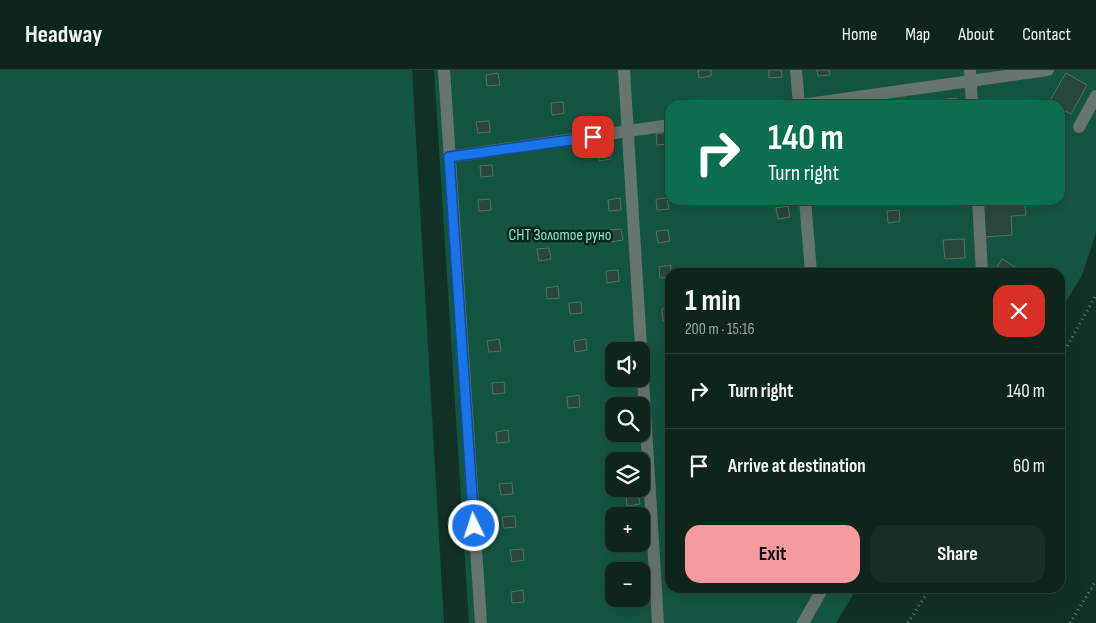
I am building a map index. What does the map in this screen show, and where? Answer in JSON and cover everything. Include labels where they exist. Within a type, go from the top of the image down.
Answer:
[{"type":"lane","points":[[444,70],[480,623]]},
{"type":"lane","points":[[624,70],[658,623]]},
{"type":"lane","points":[[796,70],[799,100]]},
{"type":"lane","points":[[829,100],[971,76],[1048,70]]},
{"type":"lane","points":[[971,76],[972,100]]},
{"type":"lane","points":[[1079,127],[1096,96]]},
{"type":"lane","points":[[449,157],[665,126]]},
{"type":"lane","points":[[805,205],[810,268]]},
{"type":"lane","points":[[978,205],[982,268]]},
{"type":"lane","points":[[803,623],[820,593]]},
{"type":"path","points":[[1065,350],[1096,295]]},
{"type":"path","points":[[1070,623],[1096,581]]},
{"type":"path","points":[[908,623],[927,593]]},
{"type":"green space","points":[[0,70],[412,70],[444,623],[0,623]]},
{"type":"green space","name":"СНТ Золотое руно","points":[[434,70],[1096,70],[1096,233],[1082,275],[1065,304],[1065,268],[665,268],[665,593],[854,593],[836,623],[469,623]]},
{"type":"building","points":[[698,70],[711,70],[711,76],[699,78]]},
{"type":"building","points":[[769,70],[781,70],[782,77],[769,78]]},
{"type":"building","points":[[817,70],[829,70],[830,75],[818,76]]},
{"type":"building","points":[[498,73],[500,85],[487,86],[486,75]]},
{"type":"building","points":[[1066,73],[1087,85],[1071,114],[1065,111],[1065,100],[1050,100]]},
{"type":"building","points":[[957,98],[957,100],[945,100]]},
{"type":"building","points":[[563,102],[564,113],[552,115],[551,103]]},
{"type":"building","points":[[489,121],[490,132],[478,133],[476,122]]},
{"type":"building","points":[[665,132],[665,144],[657,145],[656,134]]},
{"type":"building","points":[[610,148],[611,159],[599,161],[598,150]]},
{"type":"building","points":[[492,165],[493,176],[481,177],[480,166]]},
{"type":"building","points":[[620,198],[621,210],[609,211],[608,200]]},
{"type":"building","points":[[665,198],[665,205],[668,205],[669,209],[657,210],[656,199]]},
{"type":"building","points":[[490,199],[491,210],[479,211],[478,200]]},
{"type":"building","points":[[983,205],[1025,205],[1026,215],[1011,216],[1012,235],[985,237]]},
{"type":"building","points":[[788,206],[790,217],[778,219],[776,208]]},
{"type":"building","points":[[899,210],[900,221],[888,223],[887,211]]},
{"type":"building","points":[[621,229],[623,240],[611,242],[610,230]]},
{"type":"building","points":[[668,230],[670,241],[658,243],[656,231]]},
{"type":"building","points":[[964,239],[965,258],[945,259],[943,240]]},
{"type":"building","points":[[549,248],[551,259],[539,261],[537,249]]},
{"type":"building","points":[[1002,259],[1017,268],[996,268]]},
{"type":"building","points":[[671,265],[671,268],[665,268],[665,278],[660,278],[659,267]]},
{"type":"building","points":[[618,270],[619,281],[607,283],[606,271]]},
{"type":"building","points":[[558,286],[559,298],[547,299],[546,288]]},
{"type":"building","points":[[581,302],[582,313],[570,314],[569,303]]},
{"type":"building","points":[[662,309],[665,309],[665,321],[663,321]]},
{"type":"building","points":[[499,339],[501,351],[489,352],[487,341]]},
{"type":"building","points":[[586,339],[587,350],[575,352],[574,341]]},
{"type":"building","points":[[504,382],[505,393],[493,394],[492,383]]},
{"type":"building","points":[[579,395],[580,407],[568,408],[567,397]]},
{"type":"building","points":[[508,430],[509,442],[497,443],[496,432]]},
{"type":"building","points":[[512,483],[513,494],[501,495],[499,484]]},
{"type":"building","points":[[626,497],[639,497],[640,504],[627,506]]},
{"type":"building","points":[[515,516],[516,527],[504,528],[502,517]]},
{"type":"building","points":[[523,549],[524,560],[512,562],[510,550]]},
{"type":"building","points":[[523,590],[524,602],[512,603],[511,592]]},
{"type":"route","points":[[474,526],[449,157],[593,137]]}]
